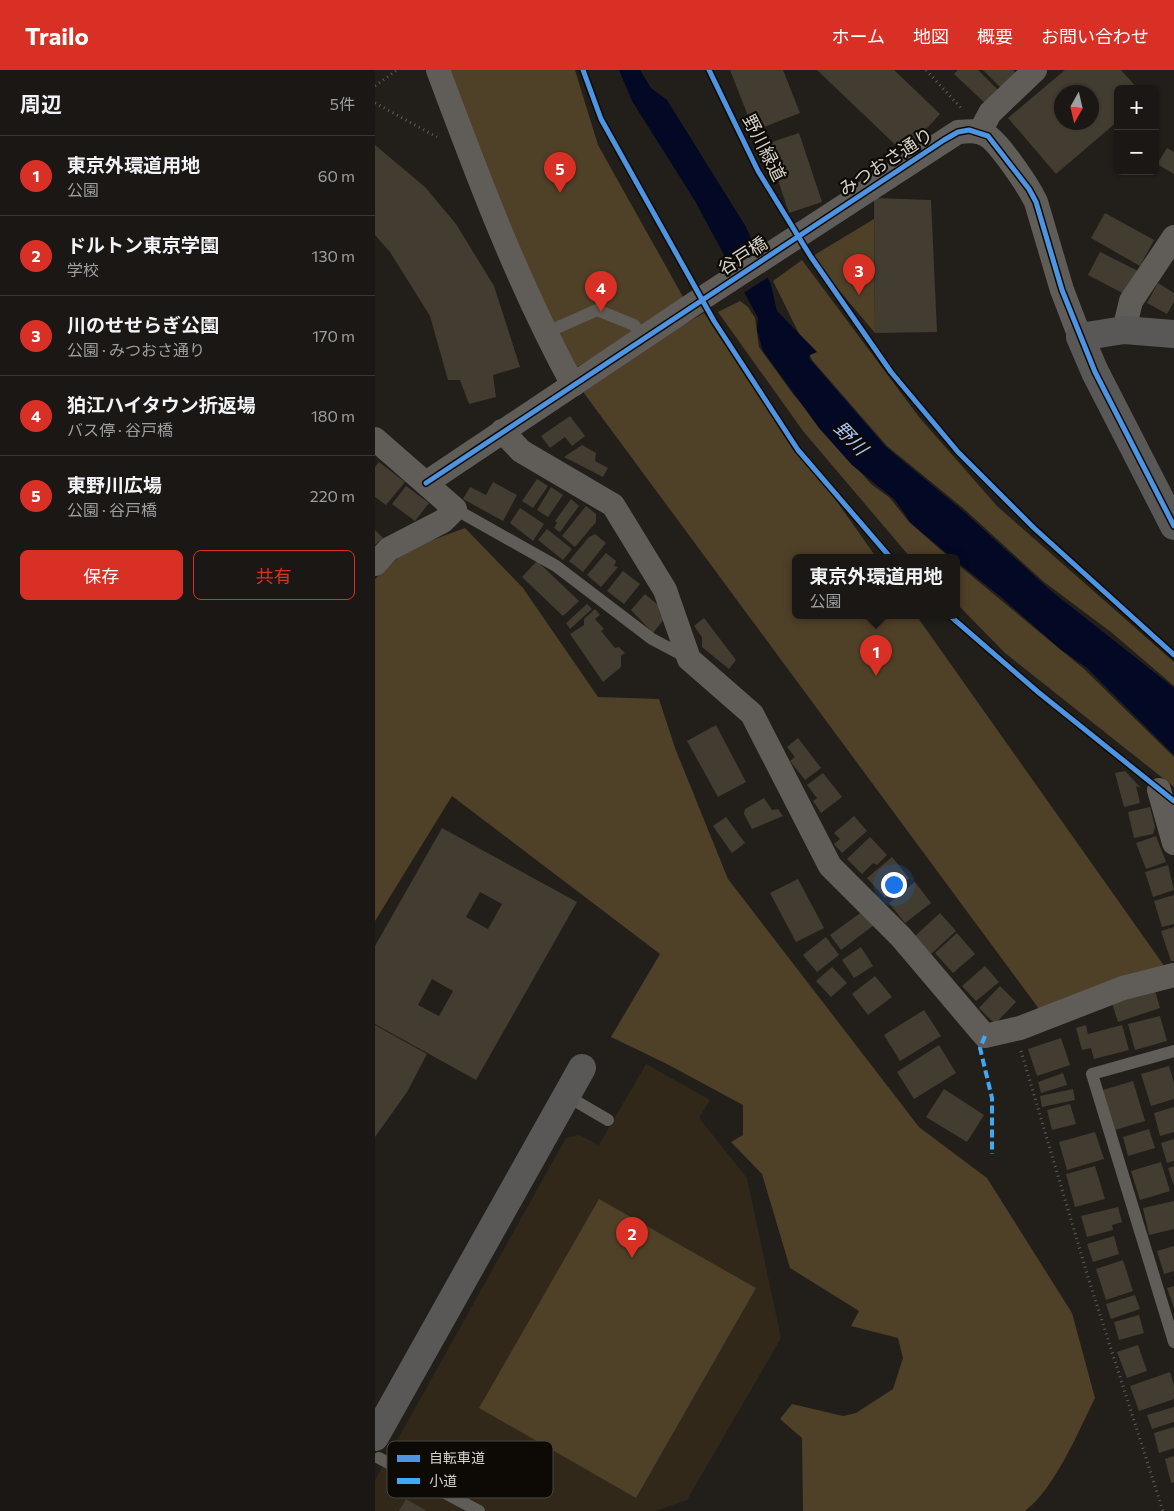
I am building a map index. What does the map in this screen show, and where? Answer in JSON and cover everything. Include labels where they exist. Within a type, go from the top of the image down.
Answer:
[{"type":"street","points":[[438,70],[509,254],[545,333],[573,384]]},
{"type":"street","points":[[1035,70],[990,113],[980,132],[988,136],[995,143],[1033,195],[1061,290],[1080,337],[1095,372],[1174,526]]},
{"type":"street","name":"みつおさ通り","points":[[792,241],[944,140],[964,131],[980,132]]},
{"type":"street","points":[[1124,330],[1131,301],[1174,237]]},
{"type":"street","name":"谷戸橋","points":[[426,482],[792,241]]},
{"type":"street","points":[[1080,337],[1124,330],[1174,334]]},
{"type":"street","points":[[502,431],[521,451],[613,505],[665,590],[689,659],[752,714],[830,866],[901,937],[985,1036],[1020,1028],[1123,988],[1174,975]]},
{"type":"street","points":[[375,439],[455,509],[443,521],[389,549],[375,564]]},
{"type":"street","points":[[1159,790],[1174,843]]},
{"type":"street","points":[[377,1448],[582,1068]]},
{"type":"lane","points":[[545,333],[597,310],[635,324],[643,339]]},
{"type":"lane","points":[[455,509],[556,566],[652,639],[689,659]]},
{"type":"lane","points":[[1174,1051],[1093,1074],[1174,1342]]},
{"type":"lane","points":[[567,1096],[608,1120]]},
{"type":"lane","points":[[458,1498],[479,1511]]},
{"type":"path","points":[[375,86],[397,70]]},
{"type":"path","points":[[925,70],[960,106],[980,132]]},
{"type":"path","points":[[375,103],[470,155]]},
{"type":"path","points":[[1020,1028],[1022,1058],[1163,1511]]},
{"type":"shaded area","points":[[447,70],[575,70],[598,145],[687,304],[568,372]]},
{"type":"shaded area","points":[[874,219],[875,333],[811,257]]},
{"type":"shaded area","points":[[802,260],[919,417],[997,506],[1174,662],[1174,686],[1111,632],[1044,582],[963,508],[887,446],[812,360],[773,281]]},
{"type":"shaded area","points":[[740,301],[748,307],[755,318],[759,347],[793,394],[871,484],[890,498],[909,522],[946,554],[907,554],[803,431],[718,312]]},
{"type":"shaded area","points":[[704,313],[874,554],[792,554],[792,619],[919,619],[1165,967],[1039,1009],[578,385]]},
{"type":"shaded area","points":[[465,528],[523,588],[598,697],[659,699],[675,748],[728,879],[919,1127],[987,1178],[1072,1313],[1095,1398],[1056,1474],[1036,1501],[1025,1511],[803,1511],[802,1438],[780,1419],[792,1404],[843,1416],[856,1413],[893,1389],[903,1358],[898,1338],[851,1326],[859,1311],[790,1268],[762,1174],[731,1142],[743,1135],[743,1105],[667,1064],[611,1037],[660,954],[452,796],[375,921],[375,579],[408,549]]},
{"type":"shaded area","points":[[960,566],[1084,669],[1174,757],[1174,787],[1005,653],[960,607]]},
{"type":"shaded area","points":[[646,1064],[710,1100],[699,1118],[747,1178],[781,1338],[687,1500],[655,1511],[375,1511],[375,1480],[387,1459],[387,1498],[553,1498],[553,1441],[397,1441],[566,1138],[579,1135],[599,1145]]},
{"type":"shaded area","points":[[599,1199],[756,1288],[636,1498],[553,1450],[553,1441],[537,1441],[479,1408]]},
{"type":"water","name":"野川","points":[[619,70],[640,70],[651,88],[667,100],[746,227],[771,285],[777,311],[817,352],[810,355],[809,358],[886,447],[962,510],[1050,590],[1174,688],[1174,755],[1087,668],[1060,649],[1001,597],[960,564],[960,554],[947,554],[911,523],[895,500],[852,465],[819,428],[763,351],[757,330],[758,318],[695,201],[632,101]]},
{"type":"pier","points":[[755,241],[770,276],[742,294],[724,261]]},
{"type":"building","points":[[730,70],[783,70],[800,113],[754,131]]},
{"type":"building","points":[[817,70],[894,70],[940,114],[904,153]]},
{"type":"building","points":[[958,70],[978,70],[999,91],[986,104],[954,74]]},
{"type":"building","points":[[983,70],[1013,70],[1016,73],[1001,88]]},
{"type":"building","points":[[1065,70],[1121,70],[1134,85],[1114,85],[1114,124],[1056,174],[1008,118]]},
{"type":"building","points":[[799,133],[822,202],[789,213],[766,144]]},
{"type":"building","points":[[375,145],[425,187],[456,224],[494,286],[520,367],[493,375],[496,397],[469,404],[460,380],[448,380],[430,316],[390,252],[375,235]]},
{"type":"building","points":[[1167,148],[1174,152],[1174,174],[1159,165],[1159,161]]},
{"type":"building","points":[[874,198],[931,200],[937,332],[875,333]]},
{"type":"building","points":[[1105,213],[1154,240],[1140,266],[1091,238]]},
{"type":"building","points":[[1100,252],[1142,273],[1130,297],[1088,275]]},
{"type":"building","points":[[1158,283],[1174,293],[1174,302],[1167,314],[1147,303]]},
{"type":"building","points":[[570,416],[585,436],[572,446],[565,437],[550,448],[541,436]]},
{"type":"building","points":[[582,445],[596,453],[595,461],[608,468],[603,477],[564,457]]},
{"type":"building","points":[[379,462],[405,482],[386,505],[375,497],[375,467]]},
{"type":"building","points":[[537,479],[548,486],[533,508],[522,501]]},
{"type":"building","points":[[493,482],[517,495],[503,521],[463,499],[470,487],[486,495]]},
{"type":"building","points":[[406,486],[429,503],[415,521],[392,504]]},
{"type":"building","points":[[551,487],[563,495],[548,517],[537,510]]},
{"type":"building","points":[[571,499],[579,506],[560,532],[554,528],[557,523],[555,521]]},
{"type":"building","points":[[586,506],[596,514],[596,522],[575,547],[562,536]]},
{"type":"building","points":[[520,508],[544,524],[533,541],[510,523]]},
{"type":"building","points":[[547,529],[572,549],[563,560],[538,540]]},
{"type":"building","points":[[375,530],[383,538],[375,545]]},
{"type":"building","points":[[595,534],[606,543],[583,572],[569,561],[589,537]]},
{"type":"building","points":[[606,553],[616,561],[614,566],[618,567],[601,587],[587,575]]},
{"type":"building","points":[[537,561],[579,601],[563,616],[522,577]]},
{"type":"building","points":[[623,571],[640,584],[624,604],[607,591]]},
{"type":"building","points":[[645,594],[658,605],[661,615],[665,618],[653,633],[631,610]]},
{"type":"building","points":[[587,604],[592,609],[570,629],[566,623]]},
{"type":"building","points":[[595,609],[600,615],[595,619],[604,629],[601,631],[615,648],[619,647],[625,653],[621,656],[621,667],[603,682],[570,634],[584,625],[584,619]]},
{"type":"building","points":[[704,618],[736,660],[729,669],[702,647],[702,637],[694,626]]},
{"type":"building","points":[[716,725],[746,782],[718,797],[687,741]]},
{"type":"building","points":[[798,738],[821,768],[805,780],[790,761],[795,757],[787,747]]},
{"type":"building","points":[[1125,771],[1141,788],[1136,786],[1140,803],[1124,807],[1115,773]]},
{"type":"building","points":[[823,773],[842,797],[821,813],[813,801],[817,798],[807,785]]},
{"type":"building","points":[[764,798],[772,810],[778,809],[783,816],[752,829],[744,814],[745,809]]},
{"type":"building","points":[[1150,807],[1155,827],[1153,834],[1134,838],[1128,812]]},
{"type":"building","points":[[854,816],[867,831],[842,853],[834,844],[840,839],[834,833]]},
{"type":"building","points":[[726,817],[745,843],[732,853],[713,826]]},
{"type":"building","points":[[442,828],[577,902],[476,1080],[375,1024],[375,946]],"holes":[[[480,892],[502,904],[488,929],[466,917]],[[432,979],[453,991],[439,1016],[418,1005]]]},
{"type":"building","points":[[1156,836],[1166,862],[1146,869],[1136,843]]},
{"type":"building","points":[[870,837],[887,855],[877,865],[873,863],[862,874],[847,859]]},
{"type":"building","points":[[892,857],[909,878],[885,898],[867,878]]},
{"type":"building","points":[[1168,865],[1174,890],[1153,897],[1145,872]]},
{"type":"building","points":[[798,879],[824,928],[796,942],[770,893]]},
{"type":"building","points":[[915,882],[931,903],[905,923],[889,903]]},
{"type":"building","points":[[1174,895],[1174,924],[1162,927],[1154,901]]},
{"type":"building","points":[[863,911],[874,925],[841,950],[830,935]]},
{"type":"building","points":[[940,913],[956,931],[931,954],[915,936]]},
{"type":"building","points":[[1174,927],[1174,961],[1171,961],[1161,931]]},
{"type":"building","points":[[957,933],[975,954],[953,973],[935,953]]},
{"type":"building","points":[[826,937],[839,955],[817,972],[803,955]]},
{"type":"building","points":[[861,947],[873,966],[854,978],[842,960]]},
{"type":"building","points":[[985,966],[999,982],[976,1001],[962,986]]},
{"type":"building","points":[[832,967],[847,983],[831,997],[816,981]]},
{"type":"building","points":[[875,976],[892,997],[868,1015],[852,994]]},
{"type":"building","points":[[1000,986],[1016,1002],[995,1024],[979,1008]]},
{"type":"building","points":[[1154,987],[1160,1008],[1118,1022],[1111,1000]]},
{"type":"building","points":[[924,1010],[941,1036],[900,1061],[884,1035]]},
{"type":"building","points":[[1160,1016],[1167,1041],[1135,1050],[1128,1024]]},
{"type":"building","points":[[375,1025],[427,1054],[407,1092],[375,1137]]},
{"type":"building","points":[[1086,1025],[1088,1034],[1122,1025],[1129,1050],[1094,1059],[1091,1048],[1082,1050],[1076,1028]]},
{"type":"building","points":[[1061,1038],[1070,1065],[1037,1076],[1028,1049]]},
{"type":"building","points":[[939,1045],[956,1073],[914,1099],[897,1072]]},
{"type":"building","points":[[1169,1066],[1174,1083],[1174,1099],[1151,1106],[1141,1074]]},
{"type":"building","points":[[1063,1073],[1067,1085],[1041,1093],[1038,1082]]},
{"type":"building","points":[[1133,1081],[1145,1121],[1115,1130],[1103,1090]]},
{"type":"building","points":[[944,1089],[984,1115],[967,1142],[926,1117]]},
{"type":"building","points":[[1073,1089],[1075,1100],[1042,1107],[1040,1096]]},
{"type":"building","points":[[1070,1104],[1076,1124],[1052,1130],[1047,1110]]},
{"type":"building","points":[[1174,1107],[1174,1132],[1160,1136],[1154,1113]]},
{"type":"building","points":[[1149,1129],[1155,1148],[1128,1156],[1123,1137]]},
{"type":"building","points":[[1095,1132],[1104,1159],[1067,1170],[1059,1142]]},
{"type":"building","points":[[1174,1139],[1174,1161],[1167,1163],[1161,1143]]},
{"type":"building","points":[[1161,1162],[1170,1191],[1140,1200],[1131,1171]]},
{"type":"building","points":[[1095,1166],[1105,1199],[1075,1207],[1066,1174]]},
{"type":"building","points":[[1174,1166],[1174,1186],[1168,1168]]},
{"type":"building","points":[[1174,1201],[1174,1229],[1149,1235],[1143,1208]]},
{"type":"building","points":[[1118,1207],[1122,1222],[1112,1225],[1113,1230],[1087,1237],[1081,1216]]},
{"type":"building","points":[[1114,1236],[1119,1254],[1093,1262],[1087,1244]]},
{"type":"building","points":[[1174,1246],[1174,1271],[1164,1274],[1157,1251]]},
{"type":"building","points":[[1123,1260],[1133,1291],[1106,1300],[1096,1269]]},
{"type":"building","points":[[1174,1286],[1174,1308],[1167,1288]]},
{"type":"building","points":[[1135,1295],[1140,1309],[1111,1319],[1106,1304]]},
{"type":"building","points":[[1139,1315],[1144,1333],[1119,1340],[1114,1322]]},
{"type":"building","points":[[1138,1345],[1147,1371],[1127,1378],[1117,1352]]},
{"type":"building","points":[[1170,1372],[1174,1385],[1174,1399],[1139,1411],[1130,1386]]},
{"type":"building","points":[[1174,1407],[1174,1422],[1152,1429],[1147,1415]]},
{"type":"building","points":[[1174,1427],[1174,1448],[1159,1453],[1154,1433]]},
{"type":"building","points":[[1174,1456],[1174,1482],[1171,1483],[1165,1459]]},
{"type":"building","points":[[406,1499],[427,1511],[399,1511]]},
{"type":"marked path","points":[[985,1036],[980,1048],[992,1098],[992,1154]]},
{"type":"cycle path","points":[[583,70],[601,119],[714,321],[798,450],[887,554]]},
{"type":"cycle path","name":"野川緑道","points":[[709,70],[758,171],[811,257],[891,372],[958,452],[1034,528],[1174,655]]},
{"type":"cycle path","points":[[426,483],[944,140],[958,132],[969,130],[988,136],[1029,189],[1036,202],[1062,290],[1095,372],[1174,526]]},
{"type":"cycle path","points":[[954,619],[1038,692],[1174,801]]},
{"type":"place","name":"東野川広場","points":[[560,193]]},
{"type":"place","name":"川のせせらぎ公園","points":[[859,295]]},
{"type":"place","name":"狛江ハイタウン折返場","points":[[601,312]]},
{"type":"place","name":"東京外環道用地","points":[[876,676]]},
{"type":"place","name":"ドルトン東京学園","points":[[632,1258]]}]
